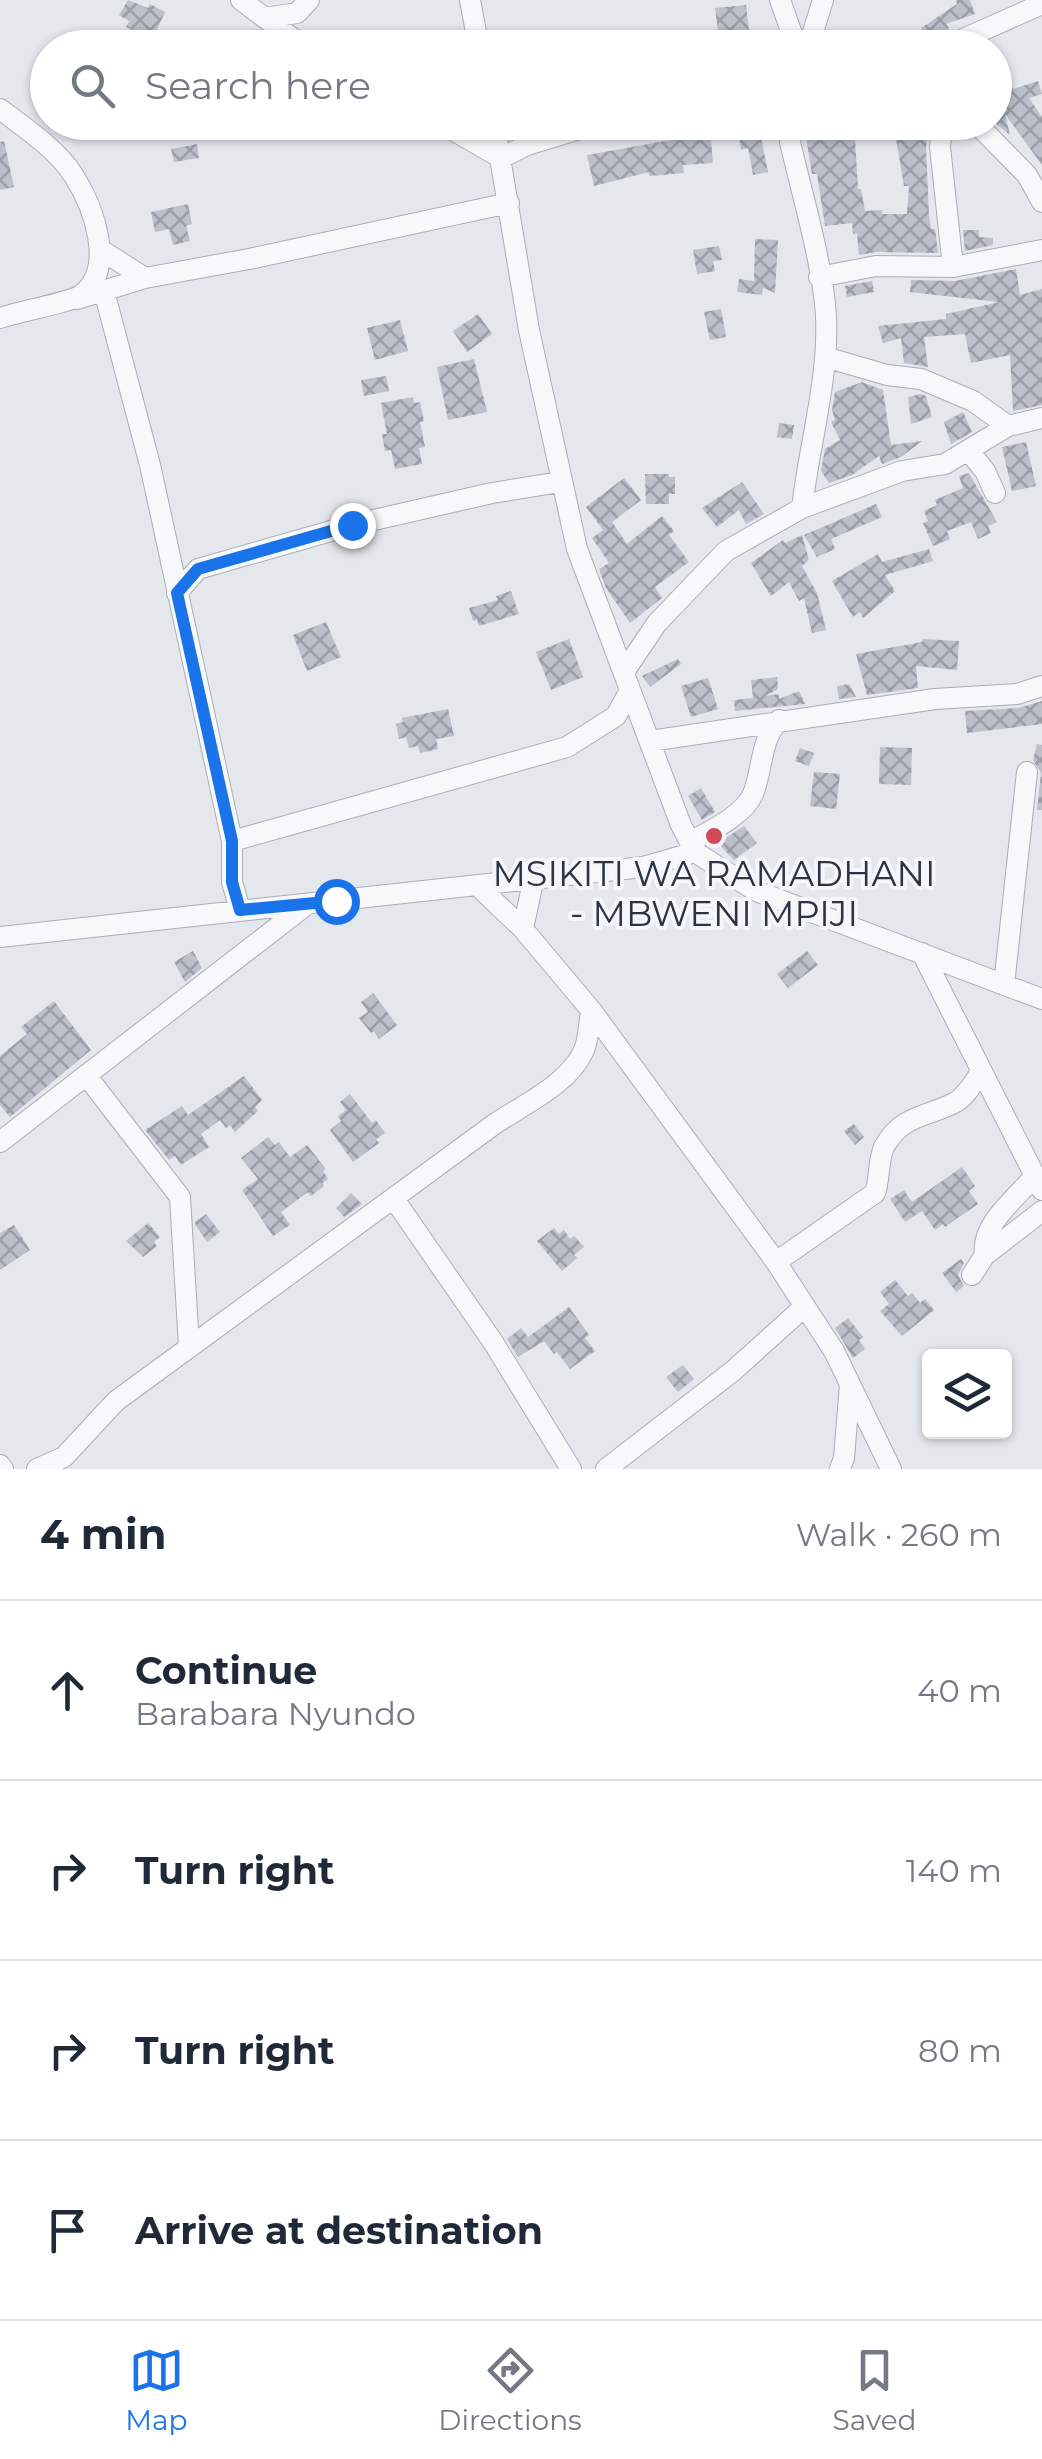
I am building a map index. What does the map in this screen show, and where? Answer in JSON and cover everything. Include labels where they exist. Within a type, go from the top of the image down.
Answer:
[{"type":"street","points":[[242,0],[282,30]]},
{"type":"street","points":[[470,0],[476,30]]},
{"type":"street","points":[[780,0],[791,30]]},
{"type":"street","points":[[814,30],[823,0]]},
{"type":"street","points":[[984,30],[1042,4]]},
{"type":"street","points":[[265,18],[303,6]]},
{"type":"street","points":[[0,108],[30,133]]},
{"type":"street","points":[[38,140],[74,175],[101,250],[90,287],[77,298]]},
{"type":"street","points":[[470,140],[501,158]]},
{"type":"street","points":[[498,140],[529,330],[577,550],[693,847],[756,891],[1042,999]]},
{"type":"street","points":[[501,158],[543,140]]},
{"type":"street","points":[[790,140],[826,314],[825,357],[802,508]]},
{"type":"street","points":[[941,140],[954,267]]},
{"type":"street","points":[[993,140],[1027,175],[1042,202]]},
{"type":"street","points":[[0,318],[144,278],[250,259],[508,202]]},
{"type":"street","points":[[101,250],[144,278]]},
{"type":"street","points":[[820,277],[876,266],[954,267],[1042,250]]},
{"type":"street","points":[[104,291],[150,465],[232,841],[232,882],[240,910]]},
{"type":"street","points":[[825,357],[887,375],[921,378],[973,401],[1008,426]]},
{"type":"street","points":[[232,841],[568,746],[616,716],[627,681],[657,622],[726,551],[802,508],[902,472],[945,464],[1008,426],[1042,418]]},
{"type":"street","points":[[968,450],[985,471],[995,493]]},
{"type":"street","points":[[170,561],[198,569],[352,525],[560,482]]},
{"type":"street","points":[[177,593],[198,569]]},
{"type":"street","points":[[650,741],[936,699],[1018,694],[1042,686]]},
{"type":"street","points":[[0,938],[478,886],[534,876],[644,867],[693,847],[752,798],[769,730],[780,720]]},
{"type":"street","points":[[1004,985],[1027,772]]},
{"type":"street","points":[[523,929],[534,876]]},
{"type":"street","points":[[478,886],[523,929],[591,1010],[776,1262],[834,1351],[891,1469]]},
{"type":"street","points":[[0,1142],[306,905]]},
{"type":"street","points":[[922,953],[1038,1183],[988,1230],[984,1256]]},
{"type":"street","points":[[37,1469],[68,1463],[116,1402],[551,1086],[576,1064],[585,1048],[591,1010]]},
{"type":"street","points":[[776,1262],[875,1193],[882,1151],[897,1129],[922,1113],[958,1101],[980,1072]]},
{"type":"street","points":[[86,1076],[180,1197],[190,1348]]},
{"type":"street","points":[[394,1199],[493,1342],[571,1469]]},
{"type":"street","points":[[972,1275],[984,1256],[1042,1211]]},
{"type":"street","points":[[606,1469],[733,1371],[803,1308]]},
{"type":"street","points":[[840,1469],[850,1382]]},
{"type":"building","points":[[128,0],[165,12],[157,30],[132,30],[126,27],[129,21],[119,15]]},
{"type":"building","points":[[956,0],[970,0],[975,14],[946,24],[949,28],[946,30],[922,30],[921,28],[957,4]]},
{"type":"building","points":[[746,5],[749,30],[718,30],[715,8]]},
{"type":"building","points":[[1038,81],[1042,94],[1029,98],[1042,117],[1042,165],[1012,124],[1012,87]]},
{"type":"building","points":[[671,140],[711,140],[713,163],[683,165],[684,173],[649,176],[649,172],[594,186],[587,155]]},
{"type":"building","points":[[740,140],[762,140],[768,172],[753,175],[748,148],[741,150]]},
{"type":"building","points":[[806,140],[855,140],[858,189],[865,211],[907,214],[909,186],[904,186],[896,140],[927,140],[929,215],[938,253],[859,255],[852,223],[825,226],[817,174],[812,174]]},
{"type":"building","points":[[4,141],[14,187],[0,190],[0,142]]},
{"type":"building","points":[[197,144],[199,158],[174,162],[171,149]]},
{"type":"building","points":[[188,204],[192,224],[186,226],[190,241],[173,245],[169,229],[155,232],[151,212]]},
{"type":"building","points":[[963,230],[979,230],[979,237],[993,238],[993,245],[965,251]]},
{"type":"building","points":[[755,239],[778,240],[775,293],[763,288],[762,295],[737,292],[739,279],[754,281]]},
{"type":"building","points":[[719,246],[722,260],[713,261],[715,271],[697,274],[693,250]]},
{"type":"building","points":[[1016,269],[1020,295],[1042,289],[1042,405],[1013,411],[1010,355],[971,363],[965,334],[924,337],[928,367],[904,363],[901,338],[883,343],[878,326],[946,319],[946,314],[999,302],[910,292],[911,280],[955,281]]},
{"type":"building","points":[[872,281],[874,292],[847,297],[845,286]]},
{"type":"building","points":[[721,309],[726,337],[710,340],[704,312]]},
{"type":"building","points":[[478,314],[492,334],[467,352],[453,331]]},
{"type":"building","points":[[400,320],[408,351],[375,360],[367,328]]},
{"type":"building","points":[[474,359],[487,412],[448,420],[437,367]]},
{"type":"building","points":[[386,376],[389,391],[364,396],[361,380]]},
{"type":"building","points":[[862,382],[883,390],[891,445],[922,441],[901,457],[882,464],[879,456],[852,475],[829,483],[821,471],[825,449],[840,440],[831,422],[835,420],[835,392]]},
{"type":"building","points":[[926,396],[932,417],[911,424],[908,397]]},
{"type":"building","points":[[413,397],[414,403],[420,402],[424,421],[420,422],[425,447],[419,448],[422,464],[395,469],[391,450],[385,451],[382,434],[387,434],[381,403]]},
{"type":"building","points":[[963,412],[972,432],[951,444],[944,422]]},
{"type":"building","points":[[779,423],[794,425],[792,439],[777,437]]},
{"type":"building","points":[[1026,442],[1036,486],[1012,491],[1002,447]]},
{"type":"building","points":[[969,473],[997,522],[988,526],[991,533],[978,539],[971,522],[947,531],[950,539],[933,546],[923,523],[928,521],[924,511],[937,505],[935,500],[963,488],[959,476]]},
{"type":"building","points":[[645,474],[675,477],[675,494],[669,494],[669,504],[646,504]]},
{"type":"building","points":[[624,478],[641,500],[612,522],[627,544],[662,516],[674,531],[669,535],[689,562],[655,587],[662,598],[630,623],[606,588],[599,569],[609,563],[592,538],[603,530],[586,507]]},
{"type":"building","points":[[742,482],[764,514],[746,524],[739,510],[717,527],[702,508]]},
{"type":"building","points":[[876,504],[882,517],[831,539],[835,549],[817,557],[804,535]]},
{"type":"building","points":[[802,535],[809,560],[802,566],[817,593],[826,630],[812,633],[804,598],[799,601],[789,582],[771,596],[751,563],[783,540],[785,543]]},
{"type":"building","points":[[929,549],[933,561],[885,575],[895,591],[863,618],[860,612],[853,617],[832,581],[878,554],[882,562]]},
{"type":"building","points":[[511,591],[519,614],[479,626],[477,620],[473,621],[469,608],[498,600],[496,596]]},
{"type":"building","points":[[326,622],[341,657],[307,671],[293,635]]},
{"type":"building","points":[[569,639],[583,677],[551,690],[536,652]]},
{"type":"building","points":[[923,639],[959,641],[957,670],[916,666],[918,688],[867,695],[856,654]]},
{"type":"building","points":[[678,659],[681,664],[650,687],[642,676]]},
{"type":"building","points":[[777,677],[778,689],[765,696],[779,694],[779,699],[799,691],[805,704],[735,711],[734,700],[753,698],[751,680]]},
{"type":"building","points":[[708,678],[718,709],[691,717],[681,686]]},
{"type":"building","points":[[849,684],[856,697],[839,699],[837,686]]},
{"type":"building","points":[[1042,701],[1042,724],[967,733],[965,711],[1018,708]]},
{"type":"building","points":[[448,709],[454,736],[436,739],[438,749],[420,753],[418,746],[409,748],[406,737],[399,739],[396,724],[403,722],[402,718]]},
{"type":"building","points":[[1037,744],[1042,745],[1042,810],[1037,810],[1041,773],[1033,760]]},
{"type":"building","points":[[880,747],[912,748],[911,785],[879,784]]},
{"type":"building","points":[[800,748],[814,753],[809,766],[795,761]]},
{"type":"building","points":[[814,772],[840,774],[836,809],[810,806]]},
{"type":"building","points":[[701,788],[715,812],[702,820],[688,796]]},
{"type":"building","points":[[744,826],[757,843],[734,860],[718,843]]},
{"type":"building","points":[[193,951],[202,968],[185,982],[174,962]]},
{"type":"building","points":[[807,951],[818,965],[788,988],[777,974]]},
{"type":"building","points":[[373,993],[397,1025],[379,1039],[359,1018],[368,1012],[361,1002]]},
{"type":"building","points":[[54,1001],[91,1050],[10,1117],[0,1105],[0,1056],[27,1034],[21,1027]]},
{"type":"building","points":[[244,1076],[262,1100],[255,1107],[258,1111],[235,1132],[220,1120],[201,1134],[209,1147],[181,1165],[175,1156],[169,1160],[145,1130],[182,1106],[188,1115]]},
{"type":"building","points":[[350,1094],[385,1133],[376,1139],[379,1143],[353,1162],[330,1130],[341,1121],[338,1116],[346,1110],[340,1102]]},
{"type":"building","points":[[854,1124],[864,1137],[855,1145],[844,1131]]},
{"type":"building","points":[[268,1137],[275,1145],[279,1142],[290,1157],[307,1145],[326,1169],[323,1171],[328,1179],[311,1196],[308,1192],[281,1212],[290,1225],[273,1236],[242,1190],[258,1179],[241,1158]]},
{"type":"building","points":[[962,1167],[975,1186],[969,1191],[978,1204],[935,1230],[922,1211],[905,1222],[890,1199],[904,1190],[912,1202]]},
{"type":"building","points":[[351,1193],[362,1204],[344,1217],[336,1208]]},
{"type":"building","points":[[206,1214],[220,1232],[207,1242],[195,1222]]},
{"type":"building","points":[[148,1223],[160,1237],[154,1242],[157,1246],[143,1257],[126,1241]]},
{"type":"building","points":[[14,1225],[30,1250],[0,1270],[0,1233]]},
{"type":"building","points":[[554,1228],[559,1234],[564,1230],[570,1239],[574,1236],[584,1247],[562,1271],[537,1241]]},
{"type":"building","points":[[961,1259],[964,1263],[958,1275],[964,1286],[956,1292],[942,1273]]},
{"type":"building","points":[[895,1280],[908,1296],[912,1293],[920,1303],[925,1299],[934,1310],[902,1336],[880,1311],[889,1304],[880,1292]]},
{"type":"building","points":[[569,1307],[595,1351],[570,1369],[544,1341],[518,1357],[507,1339],[521,1328],[528,1337]]},
{"type":"building","points":[[848,1318],[863,1337],[859,1340],[865,1349],[853,1358],[835,1328]]},
{"type":"building","points":[[683,1365],[694,1379],[678,1392],[666,1377]]},
{"type":"place","name":"MSIKITI WA RAMADHANI - MBWENI MPIJI","points":[[714,836]]},
{"type":"route","points":[[336,901],[240,910],[232,882],[232,841],[177,593],[198,569],[352,525]]}]
